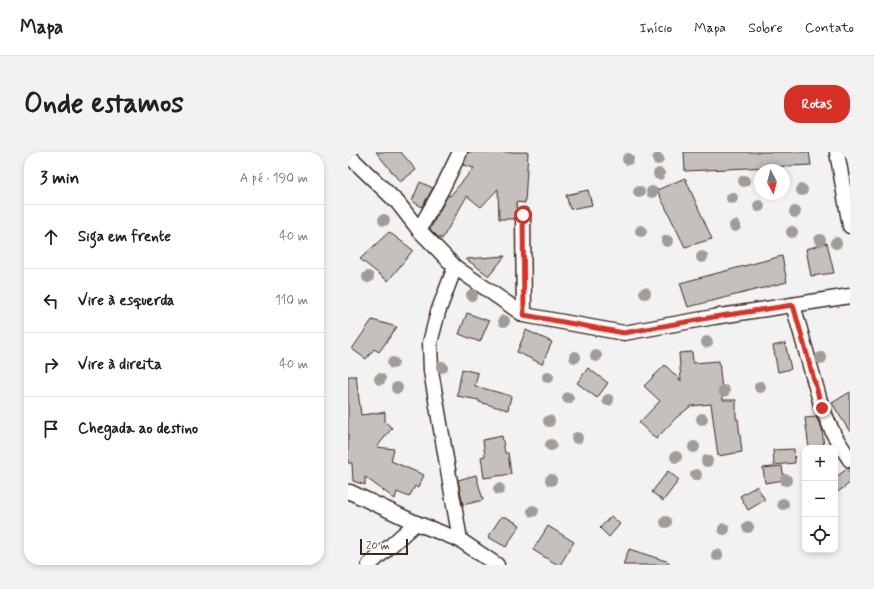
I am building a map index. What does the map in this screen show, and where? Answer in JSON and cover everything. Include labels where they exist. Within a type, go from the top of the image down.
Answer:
[{"type":"street","points":[[419,230],[442,189],[460,152]]},
{"type":"street","points":[[837,152],[850,226]]},
{"type":"street","points":[[348,155],[398,203],[419,230],[455,267],[524,315],[624,333],[714,317],[850,296]]},
{"type":"street","points":[[523,215],[524,315]]},
{"type":"street","points":[[455,267],[438,312],[430,343],[431,371],[460,540]]},
{"type":"street","points":[[793,305],[822,408],[834,435],[850,460]]},
{"type":"street","points":[[348,492],[416,523],[460,540],[497,565]]},
{"type":"street","points":[[369,565],[416,523]]},
{"type":"building","points":[[376,152],[401,152],[416,170],[400,182]]},
{"type":"building","points":[[468,152],[528,152],[525,203],[516,202],[517,210],[515,219],[499,219],[498,189],[481,207],[467,196],[442,239],[430,229],[448,195],[450,196],[474,168],[463,165]]},
{"type":"building","points":[[684,152],[809,152],[811,165],[790,166],[790,164],[754,164],[754,168],[685,171]]},
{"type":"building","points":[[685,178],[712,239],[685,247],[657,190]]},
{"type":"building","points":[[420,182],[433,188],[422,207],[412,201]]},
{"type":"building","points":[[588,190],[592,205],[570,209],[566,195]]},
{"type":"building","points":[[389,232],[413,250],[388,281],[360,259]]},
{"type":"building","points":[[827,243],[834,273],[811,276],[806,249]]},
{"type":"building","points":[[505,256],[489,276],[466,259]]},
{"type":"building","points":[[782,256],[787,282],[688,307],[680,283]]},
{"type":"building","points":[[467,313],[489,321],[480,342],[459,334]]},
{"type":"building","points":[[372,320],[397,327],[379,352],[374,349],[366,359],[352,349]]},
{"type":"building","points":[[526,330],[552,342],[542,364],[517,352]]},
{"type":"building","points":[[785,343],[791,369],[778,372],[773,346]]},
{"type":"building","points":[[692,352],[693,363],[719,361],[723,400],[736,400],[736,419],[738,419],[742,452],[718,456],[711,404],[691,406],[677,417],[656,439],[639,423],[660,401],[644,386],[665,365],[681,381],[679,353]]},
{"type":"building","points":[[588,368],[608,383],[597,398],[577,383]]},
{"type":"building","points":[[462,369],[478,373],[475,386],[511,396],[508,410],[479,402],[479,400],[457,396]]},
{"type":"building","points":[[348,376],[356,376],[361,415],[385,412],[385,422],[392,428],[377,447],[394,449],[391,461],[424,475],[418,488],[415,486],[409,497],[397,492],[395,499],[365,477],[365,485],[353,481],[352,463],[348,463]]},
{"type":"building","points":[[850,392],[850,432],[832,403]]},
{"type":"building","points":[[816,417],[822,428],[824,445],[809,445],[805,418]]},
{"type":"building","points":[[502,436],[505,453],[508,453],[511,474],[484,478],[481,457],[485,456],[483,440]]},
{"type":"building","points":[[794,449],[795,463],[774,465],[773,450]]},
{"type":"building","points":[[782,466],[784,480],[765,483],[763,468]]},
{"type":"building","points":[[850,468],[850,483],[838,492],[838,481],[838,476]]},
{"type":"building","points":[[668,471],[679,480],[663,501],[652,492]]},
{"type":"building","points":[[476,475],[483,500],[463,505],[458,480]]},
{"type":"building","points":[[757,486],[765,500],[748,510],[740,496]]},
{"type":"building","points":[[611,516],[620,524],[609,537],[600,528]]},
{"type":"building","points":[[501,517],[506,517],[520,525],[506,547],[488,537]]},
{"type":"building","points":[[548,526],[574,542],[560,565],[533,550]]},
{"type":"building","points":[[629,549],[669,562],[668,565],[623,565]]},
{"type":"route","points":[[523,215],[524,315],[624,333],[793,305],[822,408]]}]
